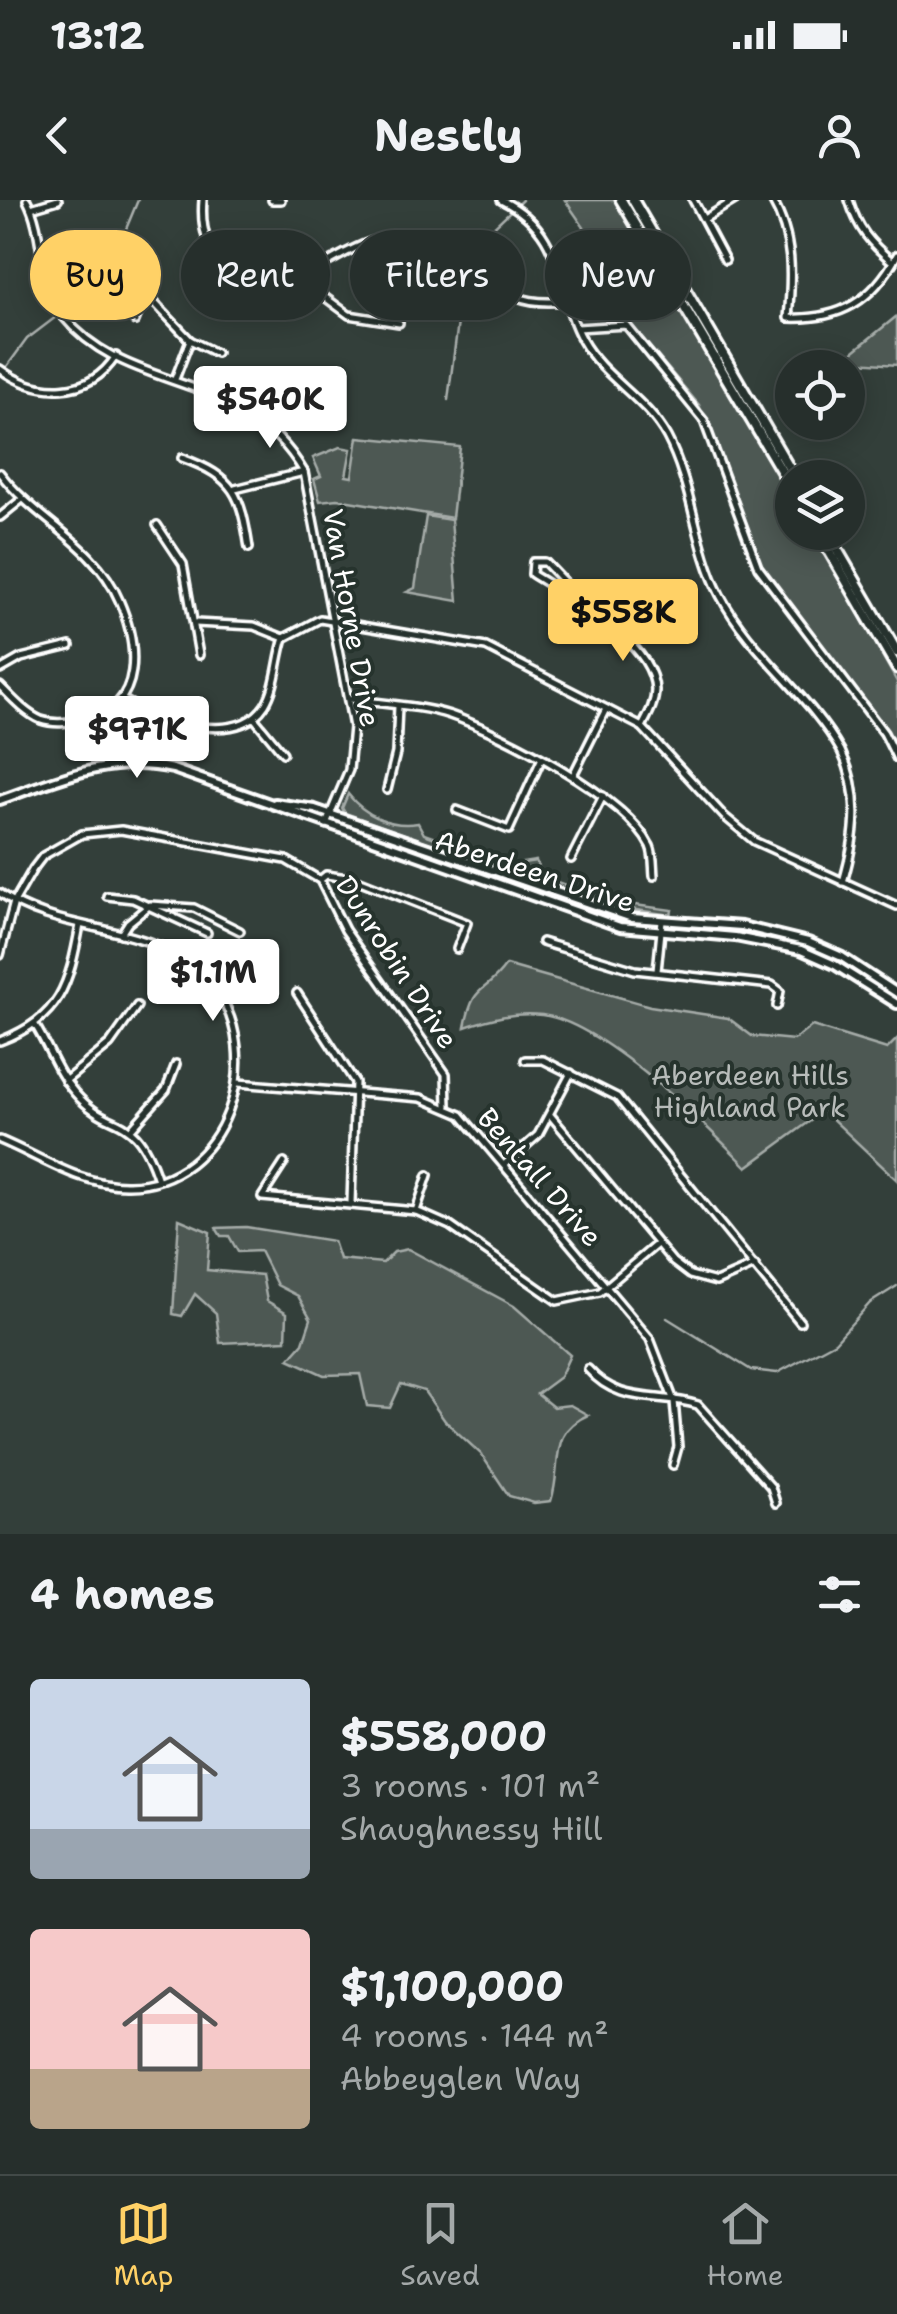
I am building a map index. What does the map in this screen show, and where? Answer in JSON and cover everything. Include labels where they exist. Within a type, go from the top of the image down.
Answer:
[{"type":"main road","points":[[621,200],[775,460]]},
{"type":"main road","points":[[633,200],[785,460]]},
{"type":"main road","points":[[828,550],[897,668]]},
{"type":"main road","points":[[838,550],[897,652]]},
{"type":"main road","name":"Aberdeen Drive","points":[[0,800],[89,768],[133,763],[174,768],[274,803],[300,804],[595,907],[662,922],[742,926],[808,942],[842,957],[897,992]]},
{"type":"main road","name":"Aberdeen Drive","points":[[274,803],[280,810],[620,927],[735,937],[800,950],[834,965],[897,1004]]},
{"type":"street","name":"Van Horne Drive","points":[[27,200],[32,208],[45,281],[58,310],[89,341],[259,418],[288,444],[304,472],[350,699],[353,751],[326,824]]},
{"type":"street","points":[[32,208],[58,200]]},
{"type":"street","points":[[203,200],[204,230]]},
{"type":"street","points":[[272,200],[282,200]]},
{"type":"street","points":[[501,200],[532,224],[545,240]]},
{"type":"street","points":[[693,200],[725,260]]},
{"type":"street","points":[[704,219],[735,200]]},
{"type":"street","points":[[772,200],[789,246],[788,318],[814,319],[853,307],[883,280],[895,258],[868,241],[848,200]]},
{"type":"street","points":[[330,262],[365,242],[387,237],[430,246],[520,301],[545,300]]},
{"type":"street","points":[[330,301],[350,315],[399,323]]},
{"type":"street","points":[[161,310],[190,340],[216,353]]},
{"type":"street","points":[[575,320],[590,352],[648,410],[667,437],[719,594],[740,626],[822,722],[849,768],[855,835],[842,883]]},
{"type":"street","points":[[577,328],[626,325],[686,394],[710,432],[758,567],[884,733],[897,759]]},
{"type":"street","points":[[175,380],[190,340]]},
{"type":"street","points":[[0,369],[27,385],[78,388],[104,374],[116,356]]},
{"type":"street","points":[[182,458],[207,467],[235,489],[249,548]]},
{"type":"street","points":[[235,489],[304,472]]},
{"type":"street","points":[[0,473],[21,500],[87,552],[119,600],[133,660],[132,679],[123,700],[100,716],[58,723],[26,710],[0,686]]},
{"type":"street","points":[[0,517],[21,500]]},
{"type":"street","points":[[157,525],[182,564],[200,656]]},
{"type":"street","points":[[589,608],[535,576],[530,570],[533,562],[544,562],[642,658],[651,674],[654,704],[642,727]]},
{"type":"street","points":[[123,700],[149,713],[214,728],[228,728],[254,718],[267,702],[284,638],[308,622],[336,621],[486,647],[642,727],[724,816],[754,841],[897,906]]},
{"type":"street","points":[[194,623],[254,626],[284,638]]},
{"type":"street","points":[[0,670],[20,658],[70,646]]},
{"type":"street","points":[[350,699],[454,717],[573,775],[603,796],[652,849],[654,876]]},
{"type":"street","points":[[387,790],[396,753],[398,706]]},
{"type":"street","points":[[573,775],[606,708]]},
{"type":"street","points":[[254,718],[283,754]]},
{"type":"street","points":[[457,810],[509,830],[541,760]]},
{"type":"street","points":[[571,859],[603,796]]},
{"type":"street","name":"Dunrobin Drive","points":[[0,955],[14,902],[43,856],[60,844],[102,829],[152,834],[286,860],[320,880],[345,930],[446,1074],[447,1106]]},
{"type":"street","points":[[320,880],[326,876],[355,880],[467,923],[458,948]]},
{"type":"street","points":[[0,893],[14,902],[177,954],[212,985],[237,1041],[238,1083],[222,1127],[210,1146],[196,1159],[158,1180],[106,1185],[0,1140]]},
{"type":"street","points":[[107,896],[150,906],[194,908],[240,931]]},
{"type":"street","points":[[150,906],[207,932]]},
{"type":"street","points":[[121,934],[128,922],[150,906]]},
{"type":"street","points":[[657,971],[662,922]]},
{"type":"street","points":[[0,1041],[35,1025],[66,988],[81,923]]},
{"type":"street","points":[[542,942],[635,970],[772,985],[780,991],[777,1006]]},
{"type":"street","points":[[297,992],[350,1069],[356,1094],[351,1204]]},
{"type":"street","points":[[65,1080],[110,1044],[137,1006]]},
{"type":"street","points":[[35,1025],[65,1080],[92,1108],[132,1128],[143,1141],[158,1180]]},
{"type":"street","points":[[526,1060],[543,1060],[617,1098],[800,1322]]},
{"type":"street","points":[[132,1128],[159,1100],[176,1064]]},
{"type":"street","points":[[505,1164],[538,1135],[571,1073]]},
{"type":"street","name":"Bentall Drive","points":[[238,1083],[421,1098],[447,1106],[481,1134],[650,1339],[674,1401],[678,1447],[673,1465]]},
{"type":"street","points":[[551,1116],[681,1270],[703,1280],[729,1280],[756,1265]]},
{"type":"street","points":[[284,1163],[262,1197],[416,1211],[450,1226],[558,1301],[586,1298],[608,1286],[658,1244]]},
{"type":"street","points":[[416,1211],[428,1175]]},
{"type":"street","points":[[588,1368],[599,1381],[630,1396],[674,1401],[706,1412],[772,1487],[776,1503]]},
{"type":"green space","points":[[565,200],[617,200],[635,230],[586,230]]},
{"type":"green space","points":[[897,316],[897,365],[865,363],[865,350],[855,350]]},
{"type":"green space","points":[[687,320],[775,470],[775,550],[823,550],[897,682],[897,737],[891,741],[759,563],[699,405],[633,327],[615,321]]},
{"type":"green space","points":[[358,437],[460,447],[452,518],[337,499],[320,501],[314,479],[321,476],[313,458],[340,447],[351,449],[346,476],[352,477]]},
{"type":"green space","points":[[426,516],[451,520],[458,601],[407,592],[415,588]]},
{"type":"green space","points":[[348,794],[379,818],[398,824],[418,823],[424,834],[510,865],[536,861],[543,877],[582,891],[602,886],[620,903],[672,910],[671,915],[608,906],[345,813],[342,808]]},
{"type":"green space","name":"Aberdeen Hills Highland Park","points":[[506,965],[650,1006],[728,1018],[752,1036],[794,1040],[812,1026],[887,1049],[897,1039],[897,1180],[824,1111],[747,1167],[651,1078],[622,1055],[566,1022],[522,1014],[465,1027],[472,1002]]},
{"type":"green space","points":[[179,1219],[210,1232],[207,1270],[262,1275],[267,1301],[287,1313],[286,1340],[220,1343],[216,1313],[195,1294],[182,1316],[173,1314]]},
{"type":"green space","points":[[246,1227],[333,1241],[339,1259],[383,1263],[394,1252],[408,1249],[514,1306],[570,1355],[560,1377],[537,1394],[553,1407],[570,1405],[588,1415],[575,1422],[561,1440],[551,1501],[534,1503],[509,1496],[481,1454],[445,1421],[424,1391],[401,1384],[390,1408],[367,1406],[360,1374],[324,1375],[289,1359],[303,1343],[311,1319],[298,1296],[277,1285],[260,1251],[238,1252],[229,1236],[221,1236],[216,1228]]},
{"type":"waterway","points":[[0,376],[27,339],[73,304],[94,265],[126,229],[138,200]]},
{"type":"waterway","points":[[448,400],[467,252],[522,200]]},
{"type":"waterway","points":[[667,1318],[751,1370],[777,1373],[835,1342],[870,1303],[897,1286]]}]
